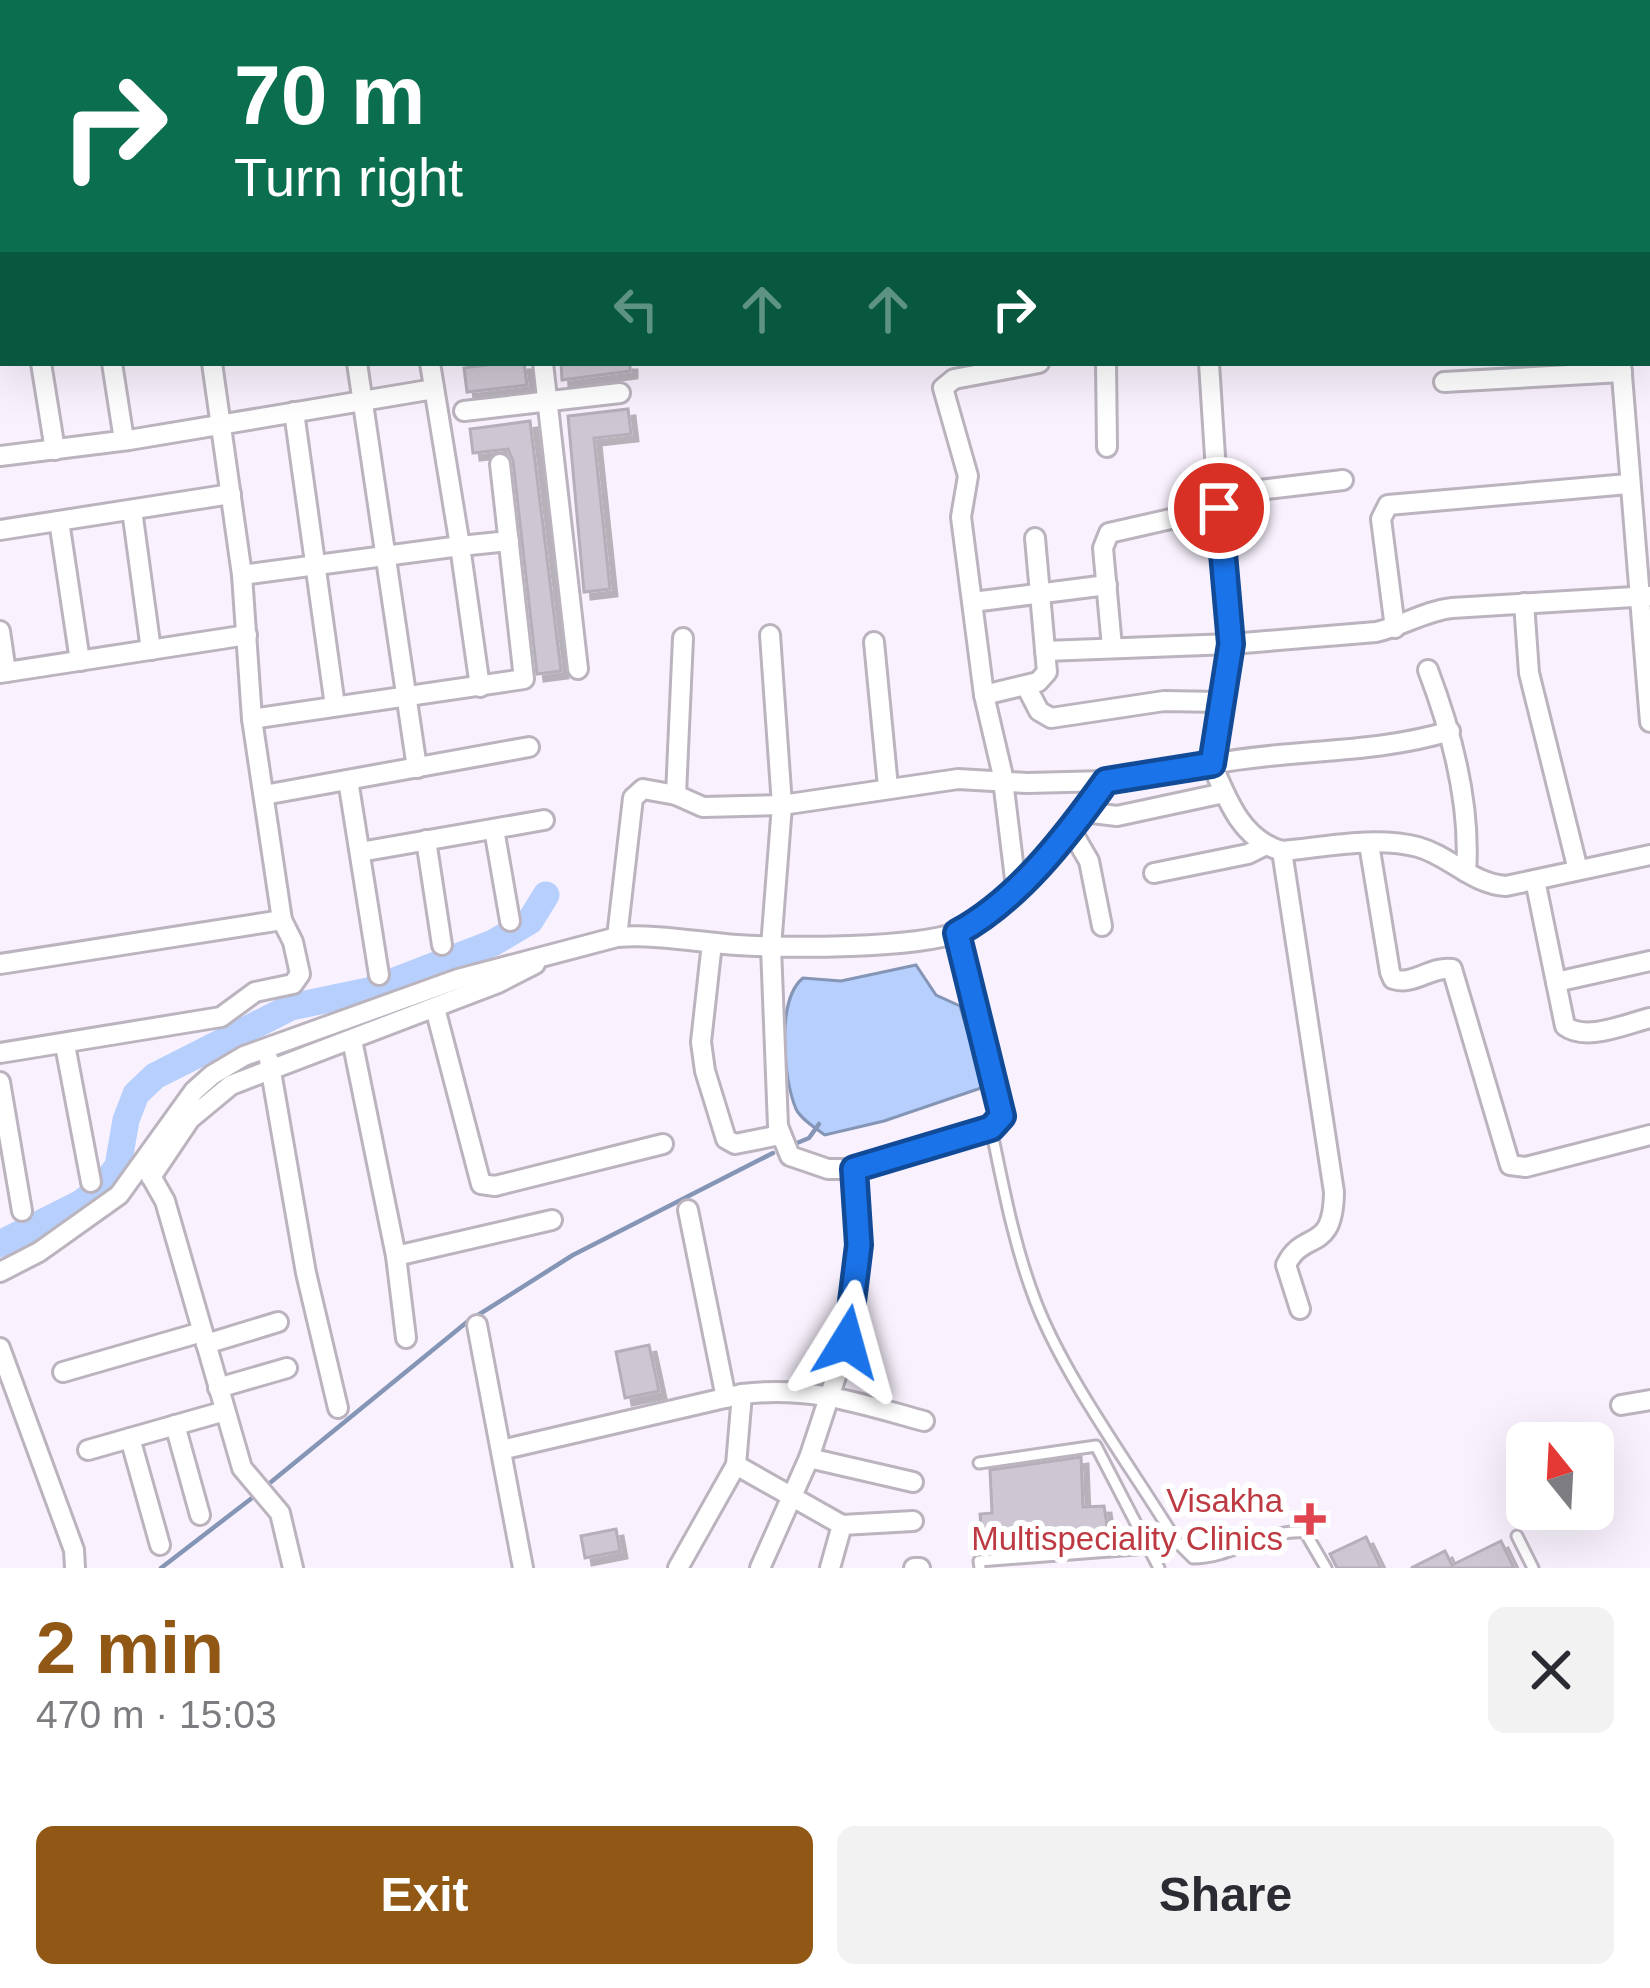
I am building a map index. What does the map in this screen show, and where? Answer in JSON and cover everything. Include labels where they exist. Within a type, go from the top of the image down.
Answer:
[{"type":"street","points":[[41,366],[55,450]]},
{"type":"street","points":[[112,366],[124,440]]},
{"type":"street","points":[[0,1053],[221,1017],[255,992],[293,984],[300,974],[281,920],[252,719],[242,575],[212,366]]},
{"type":"street","points":[[357,366],[417,768]]},
{"type":"street","points":[[430,366],[479,687]]},
{"type":"street","points":[[543,366],[578,669]]},
{"type":"street","points":[[1016,887],[961,517],[968,476],[943,388],[954,379],[1023,366]]},
{"type":"street","points":[[1106,366],[1107,447]]},
{"type":"street","points":[[1209,366],[1231,644],[1212,764],[1245,827],[1274,848],[1334,1192],[1330,1227],[1294,1253],[1286,1265],[1300,1310]]},
{"type":"street","points":[[1444,382],[1621,368],[1650,722]]},
{"type":"street","points":[[0,456],[434,389]]},
{"type":"street","points":[[464,411],[620,393]]},
{"type":"street","points":[[294,412],[335,706]]},
{"type":"street","points":[[252,719],[520,681],[526,673],[500,464]]},
{"type":"street","points":[[1112,647],[1103,548],[1109,533],[1218,501],[1343,480]]},
{"type":"street","points":[[1394,628],[1381,519],[1388,506],[1628,484]]},
{"type":"street","points":[[0,530],[231,494]]},
{"type":"street","points":[[132,510],[151,650]]},
{"type":"street","points":[[59,521],[80,661]]},
{"type":"street","points":[[984,695],[1038,682],[1047,672],[1035,538]]},
{"type":"street","points":[[242,575],[509,541]]},
{"type":"street","points":[[973,602],[1107,585]]},
{"type":"street","points":[[1045,651],[1231,644],[1394,628],[1433,610],[1643,597]]},
{"type":"street","points":[[1524,603],[1529,673],[1578,870]]},
{"type":"street","points":[[0,631],[3,673],[247,634]]},
{"type":"street","points":[[770,635],[782,805],[771,947],[779,1135],[790,1156],[804,1164],[854,1169],[991,1128],[1002,1116],[957,933]]},
{"type":"street","points":[[676,795],[683,638]]},
{"type":"street","points":[[874,642],[888,787]]},
{"type":"street","points":[[1428,670],[1450,731],[1465,820],[1466,872]]},
{"type":"street","points":[[1026,686],[1039,711],[1052,718],[1164,701],[1220,703]]},
{"type":"street","points":[[617,937],[633,798],[643,790],[676,795],[703,807],[782,805],[958,779],[1106,781],[1281,753],[1396,746],[1450,731]]},
{"type":"street","points":[[264,795],[529,747]]},
{"type":"street","points":[[349,780],[380,975]]},
{"type":"street","points":[[147,1170],[194,1090],[212,1075],[266,1046],[542,954],[642,935],[771,947],[915,940],[957,933],[983,919],[1016,887],[1071,830],[1106,781]]},
{"type":"street","points":[[1084,812],[1117,816],[1224,793]]},
{"type":"street","points":[[360,852],[544,820]]},
{"type":"street","points":[[494,829],[510,921]]},
{"type":"street","points":[[1071,830],[1092,872],[1102,926]]},
{"type":"street","points":[[426,840],[442,945]]},
{"type":"street","points":[[1154,873],[1274,848],[1369,844],[1417,847],[1490,885],[1650,855]]},
{"type":"street","points":[[1369,844],[1393,979],[1405,982],[1441,968],[1452,969],[1510,1165],[1526,1167],[1650,1136]]},
{"type":"street","points":[[1534,880],[1570,1032],[1583,1034],[1650,1018]]},
{"type":"street","points":[[0,964],[281,920]]},
{"type":"street","points":[[712,943],[701,1042],[726,1139],[734,1144],[779,1135]]},
{"type":"street","points":[[0,1272],[40,1252],[119,1195],[216,1095],[270,1069],[522,973],[542,954]]},
{"type":"street","points":[[1556,982],[1650,961]]},
{"type":"street","points":[[435,1008],[481,1184],[495,1186],[663,1144]]},
{"type":"street","points":[[352,1040],[396,1256],[406,1338]]},
{"type":"street","points":[[65,1045],[91,1182]]},
{"type":"street","points":[[266,1046],[306,1273],[338,1408]]},
{"type":"street","points":[[0,1082],[22,1210]]},
{"type":"street","points":[[760,1568],[832,1396],[854,1302],[859,1245],[854,1169]]},
{"type":"street","points":[[147,1170],[165,1202],[242,1468],[280,1513],[293,1568]]},
{"type":"street","points":[[678,1568],[736,1465],[734,1396],[688,1210]]},
{"type":"street","points":[[396,1256],[551,1220]]},
{"type":"street","points":[[63,1372],[278,1322]]},
{"type":"street","points":[[477,1325],[523,1568]]},
{"type":"street","points":[[0,1348],[74,1550],[74,1568]]},
{"type":"street","points":[[218,1388],[287,1368]]},
{"type":"street","points":[[501,1450],[734,1396],[797,1390],[924,1420]]},
{"type":"street","points":[[1621,1405],[1650,1400]]},
{"type":"street","points":[[88,1450],[225,1411]]},
{"type":"street","points":[[175,1425],[200,1515]]},
{"type":"street","points":[[130,1438],[160,1545]]},
{"type":"street","points":[[809,1457],[913,1482]]},
{"type":"street","points":[[736,1465],[842,1525],[913,1521]]},
{"type":"street","points":[[835,1567],[842,1525]]},
{"type":"lane","points":[[991,1128],[1007,1206],[1036,1302],[1068,1366],[1177,1542],[1193,1558],[1217,1558],[1292,1531],[1305,1532],[1326,1568]]},
{"type":"lane","points":[[979,1462],[1096,1446],[1159,1568]]},
{"type":"lane","points":[[1517,1536],[1533,1568]]},
{"type":"lane","points":[[980,1568],[979,1561],[1149,1548]]},
{"type":"water","points":[[916,965],[936,995],[960,1006],[984,1087],[884,1121],[825,1135],[798,1113],[791,1096],[784,1040],[794,988],[803,978],[841,981]]},
{"type":"building","points":[[524,366],[527,385],[467,392],[464,368]]},
{"type":"building","points":[[561,366],[630,366],[630,371],[562,380]]},
{"type":"building","points":[[628,409],[631,434],[594,438],[610,589],[584,592],[568,416]]},
{"type":"building","points":[[530,421],[561,671],[537,674],[513,461],[508,449],[473,453],[470,429]]},
{"type":"building","points":[[649,1345],[659,1391],[625,1398],[616,1352]]},
{"type":"building","points":[[1081,1457],[1083,1507],[1104,1506],[1109,1538],[983,1546],[980,1514],[992,1513],[990,1470]]},
{"type":"building","points":[[616,1529],[620,1551],[585,1558],[581,1536]]},
{"type":"building","points":[[1366,1537],[1381,1568],[1337,1568],[1330,1554]]},
{"type":"building","points":[[1501,1541],[1514,1568],[1411,1568],[1445,1551],[1452,1565]]},
{"type":"waterway","points":[[0,1244],[81,1203],[105,1184],[118,1166],[136,1094],[155,1076],[291,1007],[368,991],[493,943],[530,921],[546,895]]},
{"type":"waterway","points":[[797,1143],[809,1138],[819,1124]]},
{"type":"waterway","points":[[271,1482],[467,1322],[573,1255],[773,1153]]},
{"type":"waterway","points":[[161,1568],[252,1498]]},
{"type":"place","name":"Visakha Multispeciality Clinics","points":[[1310,1519]]},
{"type":"route","points":[[847,1342],[859,1245],[854,1169],[991,1128],[1002,1116],[957,933],[994,909],[1071,830],[1106,781],[1212,764],[1231,644],[1219,508]]}]
